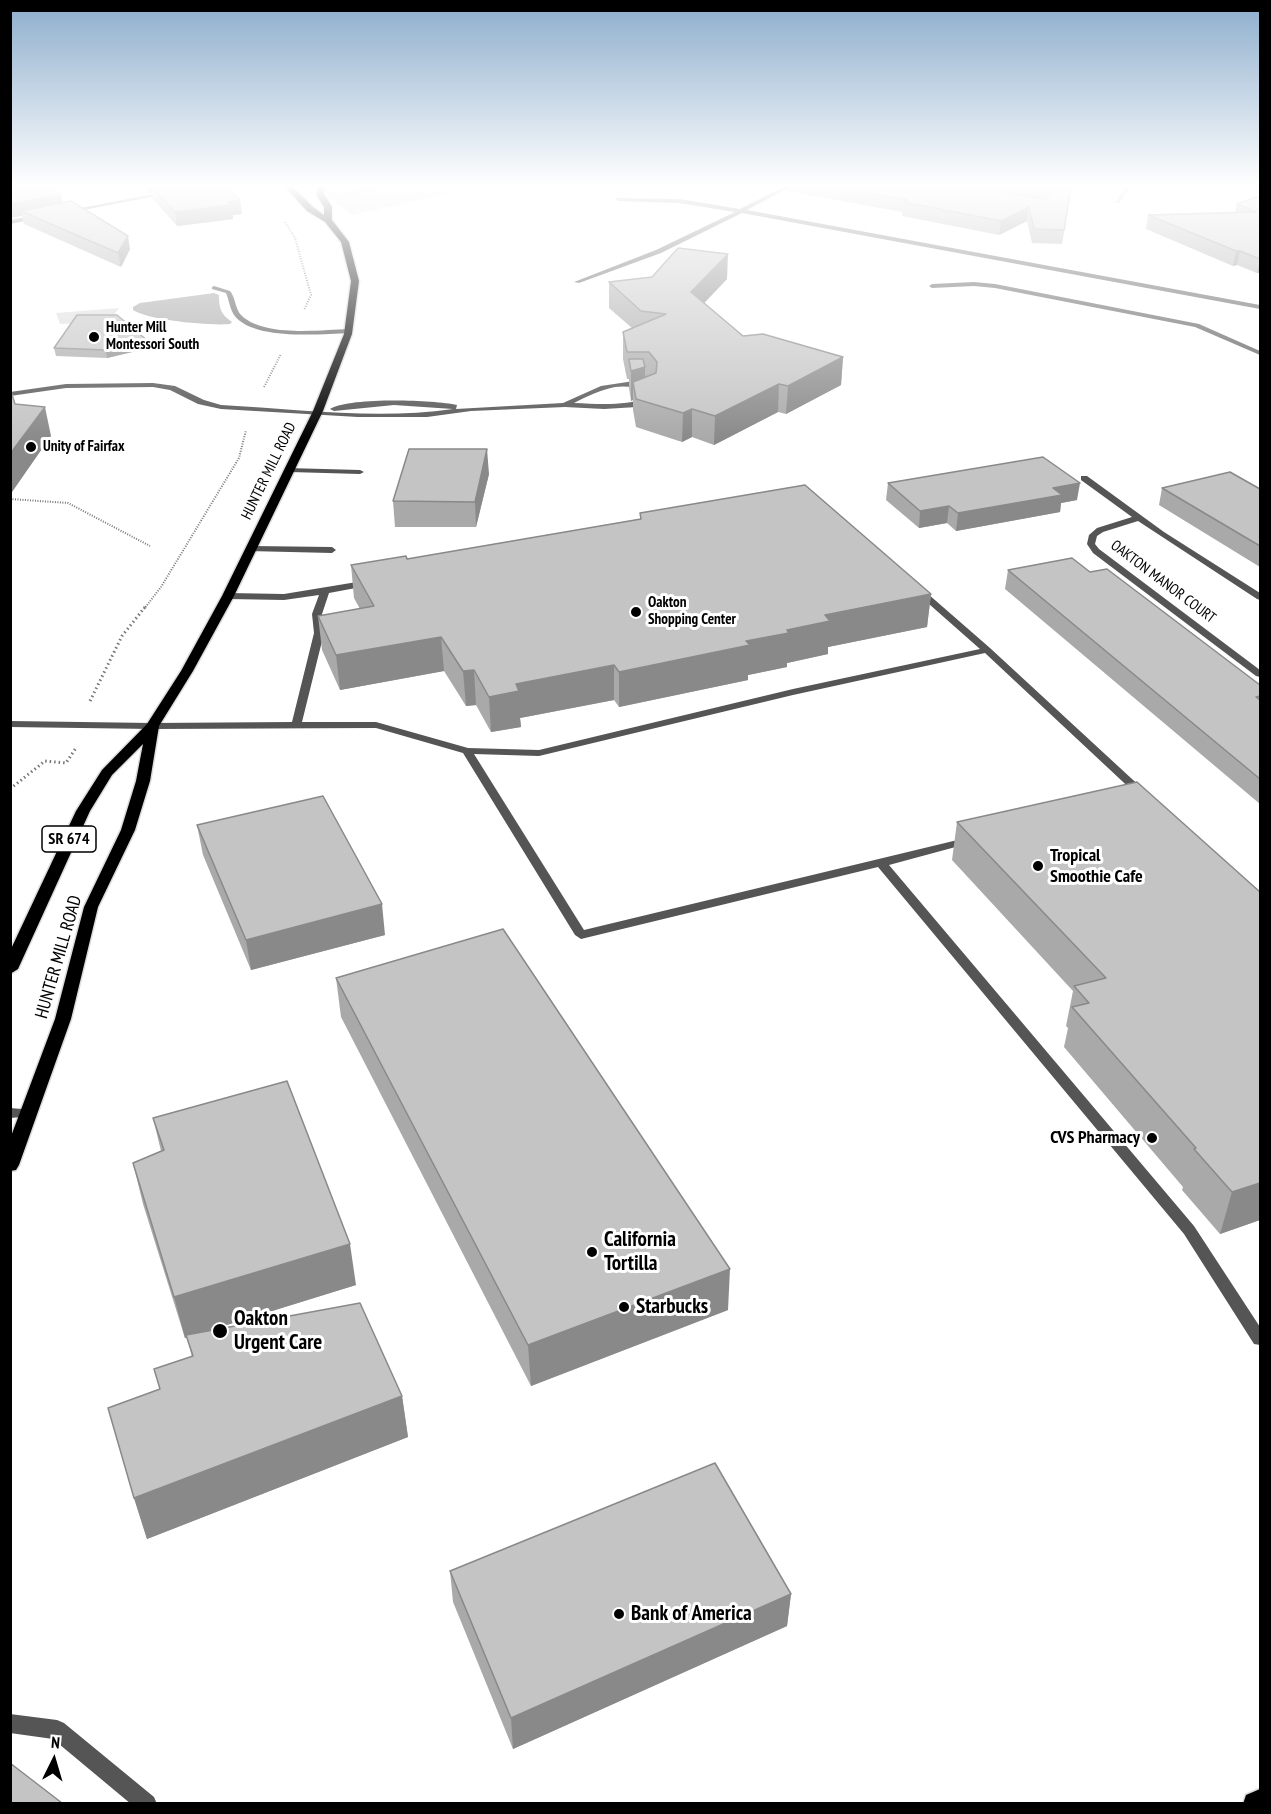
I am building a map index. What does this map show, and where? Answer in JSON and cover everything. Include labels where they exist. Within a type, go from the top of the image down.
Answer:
[{"type":"main road","name":"HUNTER MILL ROAD","points":[[10,969],[83,811],[107,773],[152,726],[187,671],[228,596],[290,470],[318,411],[349,331],[355,291],[353,272]]},
{"type":"main road","name":"HUNTER MILL ROAD","points":[[10,1165],[63,1019],[91,907],[128,830],[143,781],[152,726]]},
{"type":"main road","points":[[1255,1803],[1260,1801]]},
{"type":"street","points":[[577,282],[610,272]]},
{"type":"street","points":[[1068,272],[1260,307]]},
{"type":"street","points":[[932,286],[974,284],[995,286],[1197,325],[1260,354]]},
{"type":"street","points":[[214,288],[224,290],[231,295],[235,312],[244,321],[268,329],[349,331]]},
{"type":"street","points":[[10,394],[66,386],[153,385],[172,388],[201,402],[221,407],[358,415],[427,415],[471,410],[565,405],[604,407],[637,405],[651,399],[651,390],[646,384],[627,382],[607,385],[565,405]]},
{"type":"street","points":[[290,470],[360,472]]},
{"type":"street","name":"OAKTON MANOR COURT","points":[[1084,478],[1138,519]]},
{"type":"street","points":[[1138,519],[1260,597]]},
{"type":"street","name":"OAKTON MANOR COURT","points":[[1138,519],[1100,530],[1093,535],[1091,544],[1096,551],[1260,674]]},
{"type":"street","points":[[251,549],[332,550]]},
{"type":"street","points":[[228,596],[284,597],[383,581]]},
{"type":"street","points":[[913,586],[987,650],[1144,800]]},
{"type":"street","points":[[296,726],[319,633],[317,614],[325,591]]},
{"type":"street","points":[[10,724],[296,726],[376,724],[466,751],[539,753],[793,692],[987,650]]},
{"type":"street","points":[[466,751],[581,935],[980,838]]},
{"type":"street","points":[[880,863],[1189,1230],[1260,1339]]},
{"type":"street","points":[[10,1113],[29,1113]]},
{"type":"street","points":[[10,1724],[57,1730],[147,1803]]},
{"type":"path","points":[[263,390],[311,295],[304,272]]},
{"type":"path","points":[[95,706],[89,700],[122,636],[160,587],[239,459],[246,428]]},
{"type":"path","points":[[10,499],[68,502],[150,546]]},
{"type":"path","points":[[10,789],[45,761],[66,762]]},
{"type":"shaded area","points":[[214,293],[219,295],[221,311],[232,322],[230,324],[180,322],[151,317],[133,310],[133,307],[140,303]]},
{"type":"shaded area","points":[[119,308],[109,322],[60,324],[56,313]]},
{"type":"building","points":[[657,272],[711,272],[691,292],[743,336],[763,334],[843,357],[788,386],[779,384],[715,416],[692,409],[683,413],[636,399],[633,382],[656,373],[657,362],[649,352],[627,352],[623,332],[666,314],[641,311],[609,282],[652,277]]},
{"type":"building","points":[[77,315],[117,315],[148,341],[106,350],[54,348]]},
{"type":"building","points":[[629,359],[643,359],[645,367],[631,371]]},
{"type":"building","points":[[10,388],[15,404],[45,407],[10,454]]},
{"type":"building","points":[[409,449],[487,449],[475,502],[393,501]]},
{"type":"building","points":[[1043,457],[1080,483],[1053,488],[1062,495],[958,513],[949,506],[920,511],[888,483]]},
{"type":"building","points":[[1230,472],[1260,489],[1260,546],[1162,488]]},
{"type":"building","name":"Oakton Shopping Center","points":[[805,485],[931,594],[825,615],[830,621],[787,630],[789,633],[746,641],[750,645],[619,672],[614,665],[516,684],[519,691],[489,697],[474,670],[463,671],[441,637],[336,655],[318,616],[374,606],[351,565],[406,556],[407,559],[641,519],[640,513]]},
{"type":"building","points":[[1072,558],[1090,572],[1107,569],[1260,685],[1260,696],[1256,697],[1260,700],[1260,779],[1008,570]]},
{"type":"building","points":[[1137,782],[1260,892],[1260,1183],[1232,1192],[1072,1007],[1089,1003],[1074,986],[1106,978],[957,822]]},
{"type":"building","points":[[323,796],[382,904],[246,940],[197,825]]},
{"type":"building","points":[[503,929],[730,1269],[528,1345],[336,978]]},
{"type":"building","points":[[287,1081],[350,1244],[174,1297],[133,1163],[164,1150],[153,1118]]},
{"type":"building","points":[[360,1303],[402,1396],[134,1498],[108,1408],[160,1389],[154,1369],[193,1356],[186,1335]]},
{"type":"building","name":"Bank of America","points":[[715,1463],[791,1594],[511,1718],[450,1571]]},
{"type":"building","points":[[10,1763],[62,1803],[10,1803]]},
{"type":"place","name":"Hunter Mill Montessori South","points":[[94,337]]},
{"type":"place","name":"Unity of Fairfax","points":[[31,447]]},
{"type":"place","name":"Oakton Shopping Center","points":[[636,612]]},
{"type":"place","name":"Tropical Smoothie Cafe","points":[[1038,866]]},
{"type":"place","name":"CVS Pharmacy","points":[[1152,1138]]},
{"type":"place","name":"California Tortilla","points":[[592,1252]]},
{"type":"place","name":"Starbucks","points":[[624,1307]]},
{"type":"place","name":"Oakton Urgent Care","points":[[220,1331]]},
{"type":"place","name":"Bank of America","points":[[619,1614]]}]
